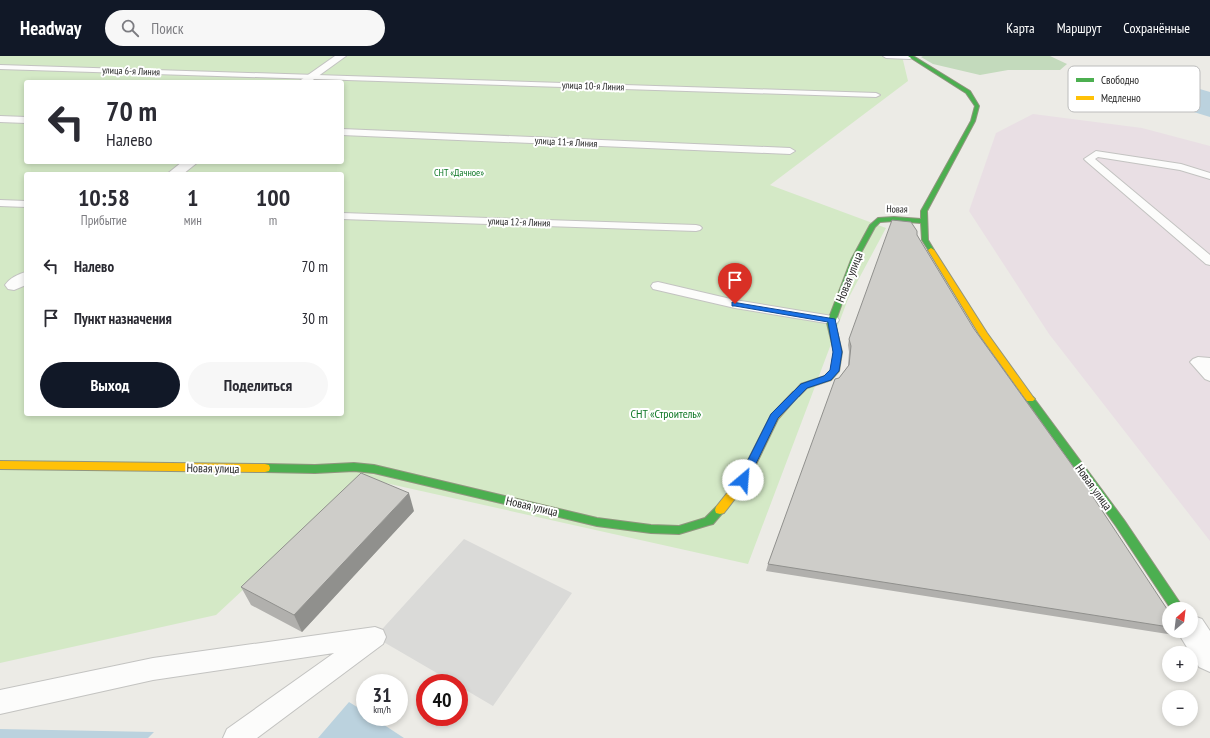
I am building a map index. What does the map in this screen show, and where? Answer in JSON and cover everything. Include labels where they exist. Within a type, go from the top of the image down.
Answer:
[{"type":"street","points":[[306,79],[341,56]]},
{"type":"street","name":"Новая улица","points":[[910,56],[968,92],[977,106],[973,121],[924,211],[925,240],[983,334],[1120,523],[1173,602]]},
{"type":"street","points":[[177,172],[188,164]]},
{"type":"street","name":"Новая","points":[[872,226],[878,220],[894,219],[924,221]]},
{"type":"street","name":"Новая улица","points":[[0,465],[307,469],[354,467],[374,469],[597,522],[651,529],[679,530],[709,521],[725,505],[743,480],[774,417],[804,386],[828,378],[835,371],[838,352],[831,323],[854,260],[872,226]]},
{"type":"street","points":[[1197,638],[1210,657]]},
{"type":"lane","points":[[886,56],[910,56]]},
{"type":"lane","name":"улица 6-я Линия","points":[[0,68],[306,79]]},
{"type":"lane","name":"улица 10-я Линия","points":[[306,79],[342,80]]},
{"type":"lane","name":"улица 10-я Линия","points":[[344,80],[876,95]]},
{"type":"lane","points":[[0,119],[24,120]]},
{"type":"lane","name":"улица 11-я Линия","points":[[344,132],[790,151]]},
{"type":"lane","points":[[1210,176],[1181,167],[1096,154],[1089,159],[1210,261]]},
{"type":"lane","points":[[0,203],[24,204]]},
{"type":"lane","name":"улица 12-я Линия","points":[[344,216],[696,228]]},
{"type":"lane","points":[[658,286],[735,304],[832,320]]},
{"type":"lane","points":[[1210,363],[1198,362],[1210,376]]},
{"type":"lane","points":[[0,702],[153,669],[375,637],[236,738]]},
{"type":"shaded area","points":[[1033,114],[1142,128],[1210,146],[1210,541],[1049,334],[969,211],[996,133]]},
{"type":"shaded area","points":[[464,539],[572,593],[493,706],[468,691],[468,674],[439,674],[375,637]]},
{"type":"green space","name":"СНТ «Строитель»","points":[[0,56],[902,56],[908,81],[770,185],[886,228],[848,299],[748,564],[363,478],[216,615],[0,663]]},
{"type":"green space","points":[[1050,56],[1067,64],[1060,70],[1008,70],[980,75],[933,64],[921,57]]},
{"type":"water","points":[[1200,89],[1210,92],[1210,117],[1194,112],[1200,112]]},
{"type":"water","points":[[349,702],[356,706],[356,726],[386,726],[404,738],[318,738]]},
{"type":"water","points":[[0,729],[154,732],[148,738],[0,738]]},
{"type":"building","points":[[892,220],[911,222],[917,231],[917,235],[974,329],[1072,465],[1162,602],[1162,626],[768,564],[835,379],[839,378],[849,365],[851,346],[849,339]]},
{"type":"building","points":[[361,473],[409,493],[294,615],[241,587]]},
{"type":"traffic: fast","points":[[910,56],[968,92],[977,106],[973,121],[924,211],[925,240],[931,250]]},
{"type":"traffic: fast","points":[[796,394],[804,386],[828,378],[835,371],[838,352],[831,323],[854,260],[872,226],[878,220],[894,219],[924,221]]},
{"type":"traffic: fast","points":[[1030,399],[1120,523],[1173,602]]},
{"type":"traffic: fast","points":[[265,468],[315,469],[354,467],[374,469],[597,522],[651,529],[679,530],[709,521],[720,510]]},
{"type":"traffic: slow","points":[[931,250],[983,334],[1030,399]]},
{"type":"traffic: slow","points":[[720,510],[743,480],[774,417],[796,394]]},
{"type":"traffic: slow","points":[[0,465],[265,468]]},
{"type":"route","points":[[735,304],[832,320],[831,323],[838,352],[835,371],[828,378],[804,386],[774,417],[743,480]]},
{"type":"park label","name":"СНТ «Дачное»","points":[[459,172]]}]
